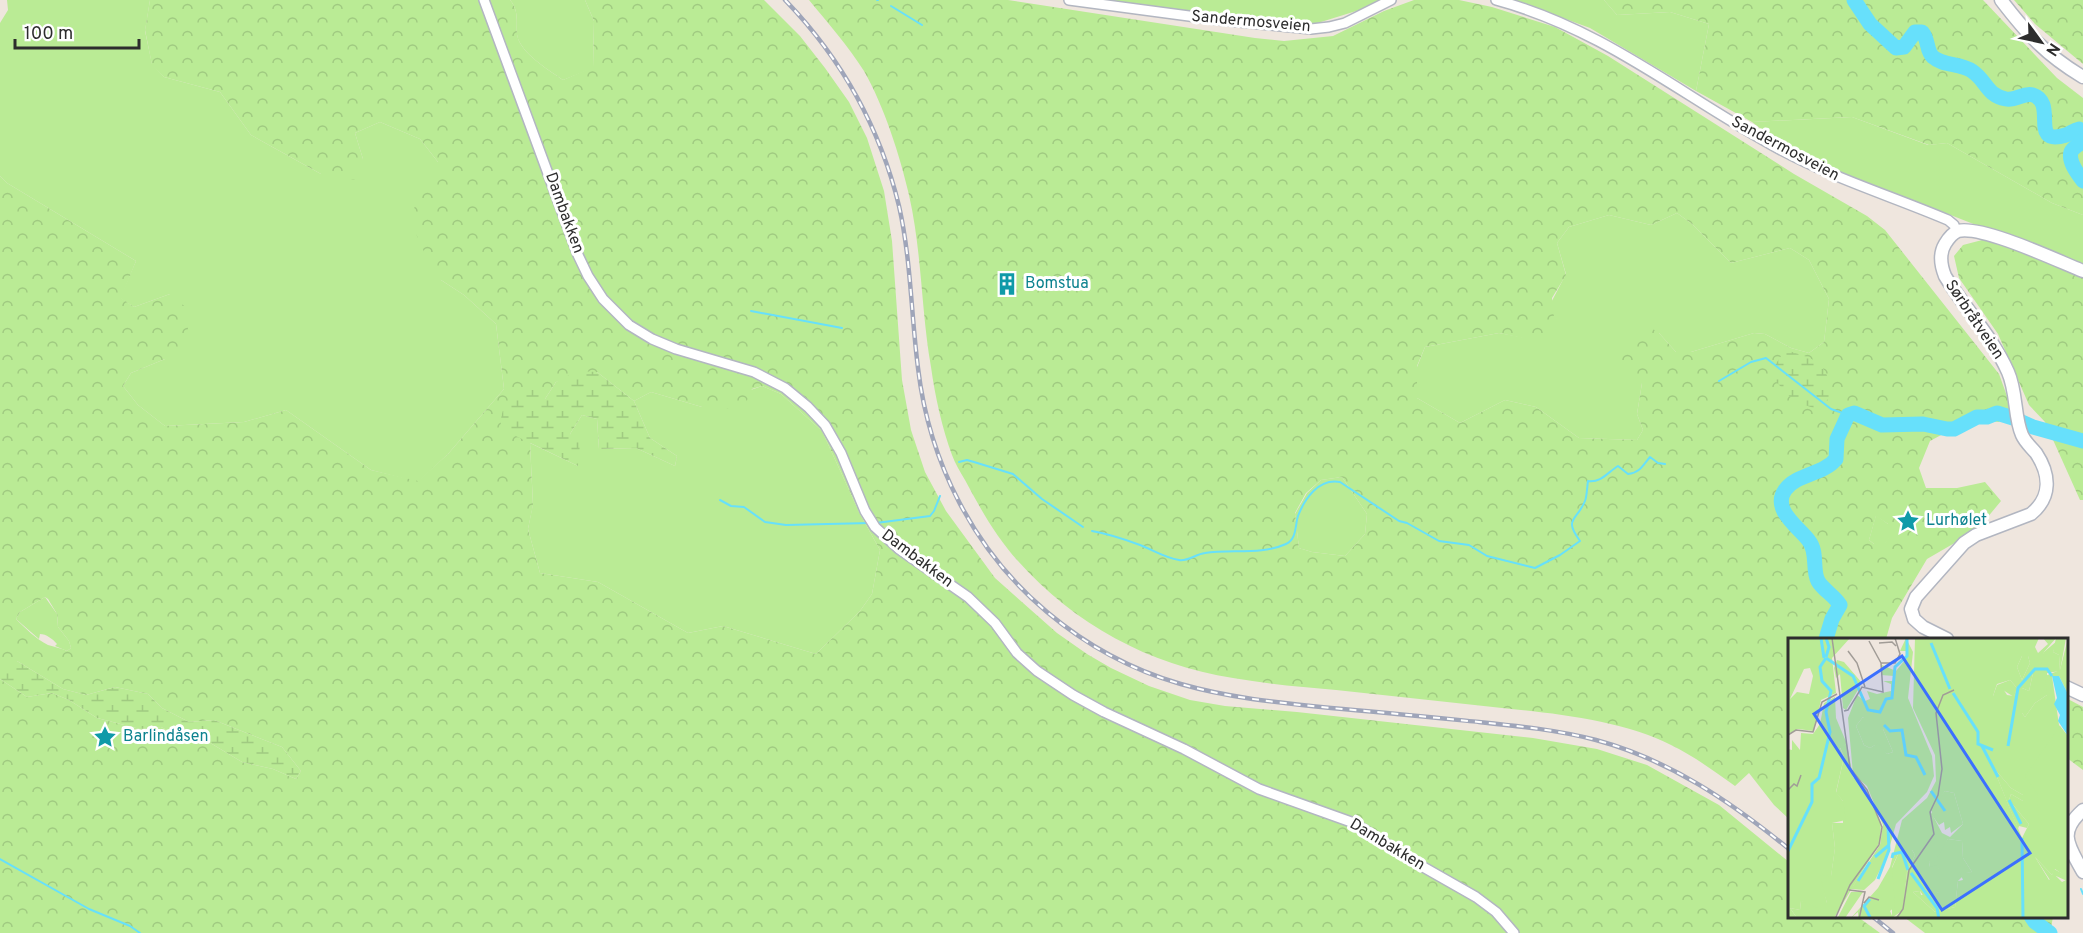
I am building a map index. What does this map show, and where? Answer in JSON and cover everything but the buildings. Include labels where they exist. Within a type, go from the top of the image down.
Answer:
[{"type":"street","name":"Dambakken","points":[[484,0],[578,255],[595,288],[629,325],[663,344],[754,372],[785,388],[825,425],[841,453],[865,511],[875,527],[899,549],[968,597],[995,623],[1017,653],[1037,671],[1104,712],[1184,749],[1259,789],[1354,823],[1418,864],[1476,897],[1496,912],[1514,933]]},
{"type":"street","name":"Sandermosveien","points":[[1070,0],[1197,18],[1311,29],[1345,23],[1391,0]]},
{"type":"street","name":"Sandermosveien","points":[[1497,0],[1560,21],[1593,36],[1772,145],[1827,173],[1948,220],[1957,232]]},
{"type":"street","points":[[2001,0],[2037,45],[2083,77]]},
{"type":"street","points":[[1957,232],[1970,231],[1988,234],[2083,271]]},
{"type":"street","name":"Sørbråtveien","points":[[1945,638],[1923,627],[1914,619],[1911,609],[1916,597],[1964,543],[2031,514],[2041,503],[2047,489],[2047,478],[2043,465],[2023,437],[2011,381],[1998,351],[1952,288],[1942,269],[1943,248],[1950,237],[1957,232]]},
{"type":"street","points":[[2068,688],[2083,695]]},
{"type":"street","points":[[2068,830],[2069,824],[2083,810]]},
{"type":"street","points":[[2068,839],[2083,872]]},
{"type":"green space","points":[[7,0],[150,0],[145,31],[152,64],[164,77],[220,92],[251,135],[321,174],[363,159],[355,133],[380,122],[420,139],[438,162],[441,280],[464,295],[496,324],[504,389],[448,454],[418,482],[371,470],[286,410],[244,422],[165,426],[138,405],[123,386],[131,373],[165,359],[170,294],[134,307],[120,298],[136,261],[7,183],[0,176],[0,23],[8,10]]},
{"type":"green space","points":[[150,0],[510,0],[516,10],[517,36],[522,47],[539,63],[563,80],[593,67],[594,21],[585,0],[764,0],[800,36],[825,68],[849,102],[867,138],[884,191],[892,241],[902,380],[911,430],[925,472],[946,511],[995,578],[1057,633],[1111,668],[1149,686],[1190,700],[1225,706],[1533,738],[1597,749],[1647,765],[1719,805],[1788,861],[1788,918],[1859,918],[1880,933],[0,933],[0,679],[27,697],[52,693],[69,700],[97,718],[140,729],[161,727],[181,737],[207,741],[242,762],[273,769],[296,779],[301,771],[282,747],[214,720],[189,722],[162,708],[148,694],[115,687],[86,695],[63,689],[17,661],[0,661],[0,176],[7,183],[136,261],[121,298],[134,307],[170,294],[189,310],[187,344],[165,359],[131,373],[123,386],[138,405],[165,426],[244,422],[286,410],[371,470],[418,481],[448,454],[504,389],[496,324],[464,295],[441,280],[430,265],[409,218],[438,162],[420,139],[380,122],[355,133],[363,159],[356,180],[321,174],[251,135],[220,92],[164,77],[152,65],[145,30]],"holes":[[[597,372],[634,401],[651,392],[702,407],[743,410],[752,389],[762,386],[781,394],[822,431],[860,514],[880,550],[872,594],[860,611],[816,654],[723,626],[688,633],[598,582],[540,573],[528,529],[533,505],[530,443],[545,399],[556,382]],[[45,597],[57,614],[58,627],[69,641],[71,648],[67,651],[44,643],[16,619],[20,612]]]},
{"type":"green space","points":[[510,0],[585,0],[594,21],[593,68],[563,80],[539,63],[522,47],[519,41],[516,10]]},
{"type":"green space","points":[[809,0],[1008,0],[1284,41],[1333,36],[1384,11],[1414,0],[1459,0],[1492,7],[1555,27],[1608,56],[1794,174],[1867,216],[1885,230],[1999,374],[2012,410],[1999,422],[1969,420],[1930,441],[1919,468],[1926,488],[1957,488],[1985,482],[2001,501],[1977,530],[1927,559],[1892,618],[1886,638],[1788,638],[1788,818],[1774,805],[1749,773],[1735,786],[1671,745],[1611,724],[1544,713],[1246,680],[1202,672],[1143,652],[1088,622],[1040,584],[1010,552],[996,532],[956,464],[939,412],[928,346],[913,216],[905,180],[885,115],[864,71]],"holes":[[[1677,213],[1692,224],[1731,263],[1790,248],[1809,260],[1829,299],[1824,342],[1809,353],[1791,348],[1765,334],[1754,333],[1691,352],[1676,352],[1659,333],[1650,327],[1638,332],[1629,340],[1616,363],[1642,383],[1637,414],[1643,430],[1637,440],[1579,438],[1536,407],[1505,400],[1460,423],[1417,398],[1417,366],[1425,347],[1499,333],[1532,340],[1555,327],[1552,298],[1566,275],[1557,243],[1569,227],[1609,215],[1651,225]],[[1342,477],[1367,514],[1365,534],[1345,556],[1299,548],[1295,513],[1306,493],[1321,480]],[[1876,516],[1888,524],[1885,530],[1891,534],[1885,543],[1874,544],[1869,540]]]},
{"type":"green space","points":[[1081,0],[1382,0],[1366,8],[1308,26]]},
{"type":"green space","points":[[1514,0],[1604,0],[1617,15],[1670,12],[1709,24],[1696,91],[1590,28]]},
{"type":"green space","points":[[1604,0],[1983,0],[2057,78],[2083,98],[2083,215],[2052,203],[1947,143],[1929,145],[1852,117],[1752,122],[1696,91],[1709,24],[1670,12],[1617,15]]},
{"type":"green space","points":[[2014,0],[2083,0],[2083,64],[2035,24]]},
{"type":"green space","points":[[1852,117],[1928,145],[1947,143],[2052,203],[2083,215],[2083,267],[1818,163],[1783,146],[1752,122]]},
{"type":"green space","points":[[1677,213],[1692,224],[1731,263],[1790,248],[1809,260],[1829,299],[1824,342],[1809,353],[1791,348],[1765,334],[1754,333],[1691,352],[1676,352],[1659,333],[1642,383],[1637,414],[1643,430],[1637,440],[1579,438],[1536,407],[1505,400],[1460,423],[1417,398],[1417,367],[1425,347],[1499,333],[1532,339],[1566,274],[1557,243],[1569,227],[1609,215],[1651,225]]},
{"type":"green space","points":[[1986,239],[2083,275],[2083,500],[2080,500],[2045,422],[2029,405],[1998,334],[1959,278],[1954,256],[1963,245]]},
{"type":"green space","points":[[1785,350],[1818,363],[1826,374],[1832,394],[1819,410],[1794,401],[1769,374]]},
{"type":"green space","points":[[577,371],[597,372],[634,401],[650,438],[677,456],[675,466],[636,448],[599,449],[597,419],[582,415],[570,434],[580,443],[578,466],[501,429],[504,407],[512,397],[532,387],[545,399],[556,382]]},
{"type":"green space","points":[[762,386],[781,394],[822,431],[860,514],[880,550],[872,594],[860,611],[816,654],[723,626],[688,633],[598,582],[540,573],[528,529],[533,504],[530,443],[578,466],[570,434],[582,415],[597,419],[599,449],[636,448],[675,466],[677,456],[650,438],[634,401],[651,392],[702,407]]},
{"type":"green space","points":[[1342,477],[1367,514],[1365,534],[1345,556],[1299,548],[1295,514],[1307,493],[1321,480]]},
{"type":"green space","points":[[1876,515],[1888,524],[1892,534],[1885,544],[1874,544],[1869,540]]},
{"type":"green space","points":[[45,597],[57,614],[58,627],[69,641],[71,648],[67,651],[55,646],[57,644],[47,636],[40,634],[39,639],[16,619],[20,612]]},
{"type":"green space","points":[[0,661],[17,661],[63,689],[86,695],[115,687],[148,694],[162,708],[189,722],[214,720],[282,747],[301,771],[296,779],[273,769],[242,762],[207,741],[181,737],[161,727],[140,729],[97,718],[69,700],[52,693],[27,697],[0,679]]},
{"type":"green space","points":[[2068,699],[2083,707],[2083,770],[2068,759]]},
{"type":"green space","points":[[1905,918],[2053,918],[2050,933],[1925,933]]},
{"type":"waterway","points":[[1854,0],[1870,24],[1896,48],[1904,47],[1915,32],[1922,32],[1933,57],[1972,71],[1990,91],[1999,97],[2013,99],[2030,94],[2040,100],[2043,106],[2045,130],[2048,135],[2055,137],[2066,135],[2079,129],[2083,132]]},
{"type":"waterway","points":[[891,6],[922,25]]},
{"type":"waterway","points":[[2083,141],[2073,149],[2070,156],[2074,168],[2083,181]]},
{"type":"waterway","points":[[751,311],[842,328]]},
{"type":"waterway","points":[[1719,381],[1751,362],[1766,358],[1831,409],[1848,415]]},
{"type":"waterway","points":[[1826,638],[1832,619],[1840,605],[1818,581],[1812,545],[1788,518],[1782,505],[1782,497],[1790,485],[1824,468],[1836,459],[1837,439],[1848,415],[1854,413],[1882,425],[1923,424],[1954,429],[1977,417],[1987,417],[1997,413],[2033,427],[2083,441]]},
{"type":"waterway","points":[[1092,531],[1122,539],[1179,560],[1205,553],[1257,551],[1290,542],[1295,532],[1298,516],[1309,496],[1319,486],[1340,482],[1399,521],[1439,541],[1469,545],[1487,556],[1535,568],[1580,541],[1572,524],[1585,501],[1588,481],[1601,479],[1618,466],[1628,474],[1636,472],[1650,457],[1658,463],[1665,464]]},
{"type":"waterway","points":[[959,462],[967,460],[1013,474],[1042,499],[1083,527]]},
{"type":"waterway","points":[[876,523],[930,516],[940,496]]},
{"type":"waterway","points":[[720,500],[731,506],[744,507],[765,522],[786,525],[870,523]]},
{"type":"waterway","points":[[0,859],[89,909],[130,926],[140,933]]},
{"type":"waterway","points":[[2081,889],[2083,894]]},
{"type":"waterway","points":[[2032,918],[2050,933]]},
{"type":"railway","points":[[785,0],[805,22],[841,70],[869,122],[891,177],[906,246],[918,368],[924,403],[944,470],[977,533],[1021,588],[1047,612],[1080,637],[1113,657],[1181,684],[1216,693],[1291,704],[1538,729],[1596,740],[1623,748],[1698,784],[1745,815],[1788,848]]},
{"type":"railway","points":[[1874,918],[1893,933]]},
{"type":"place","name":"Bomstua","points":[[1007,284]]},
{"type":"place","name":"Lurhølet","points":[[1908,521]]},
{"type":"place","name":"Barlindåsen","points":[[105,737]]}]
